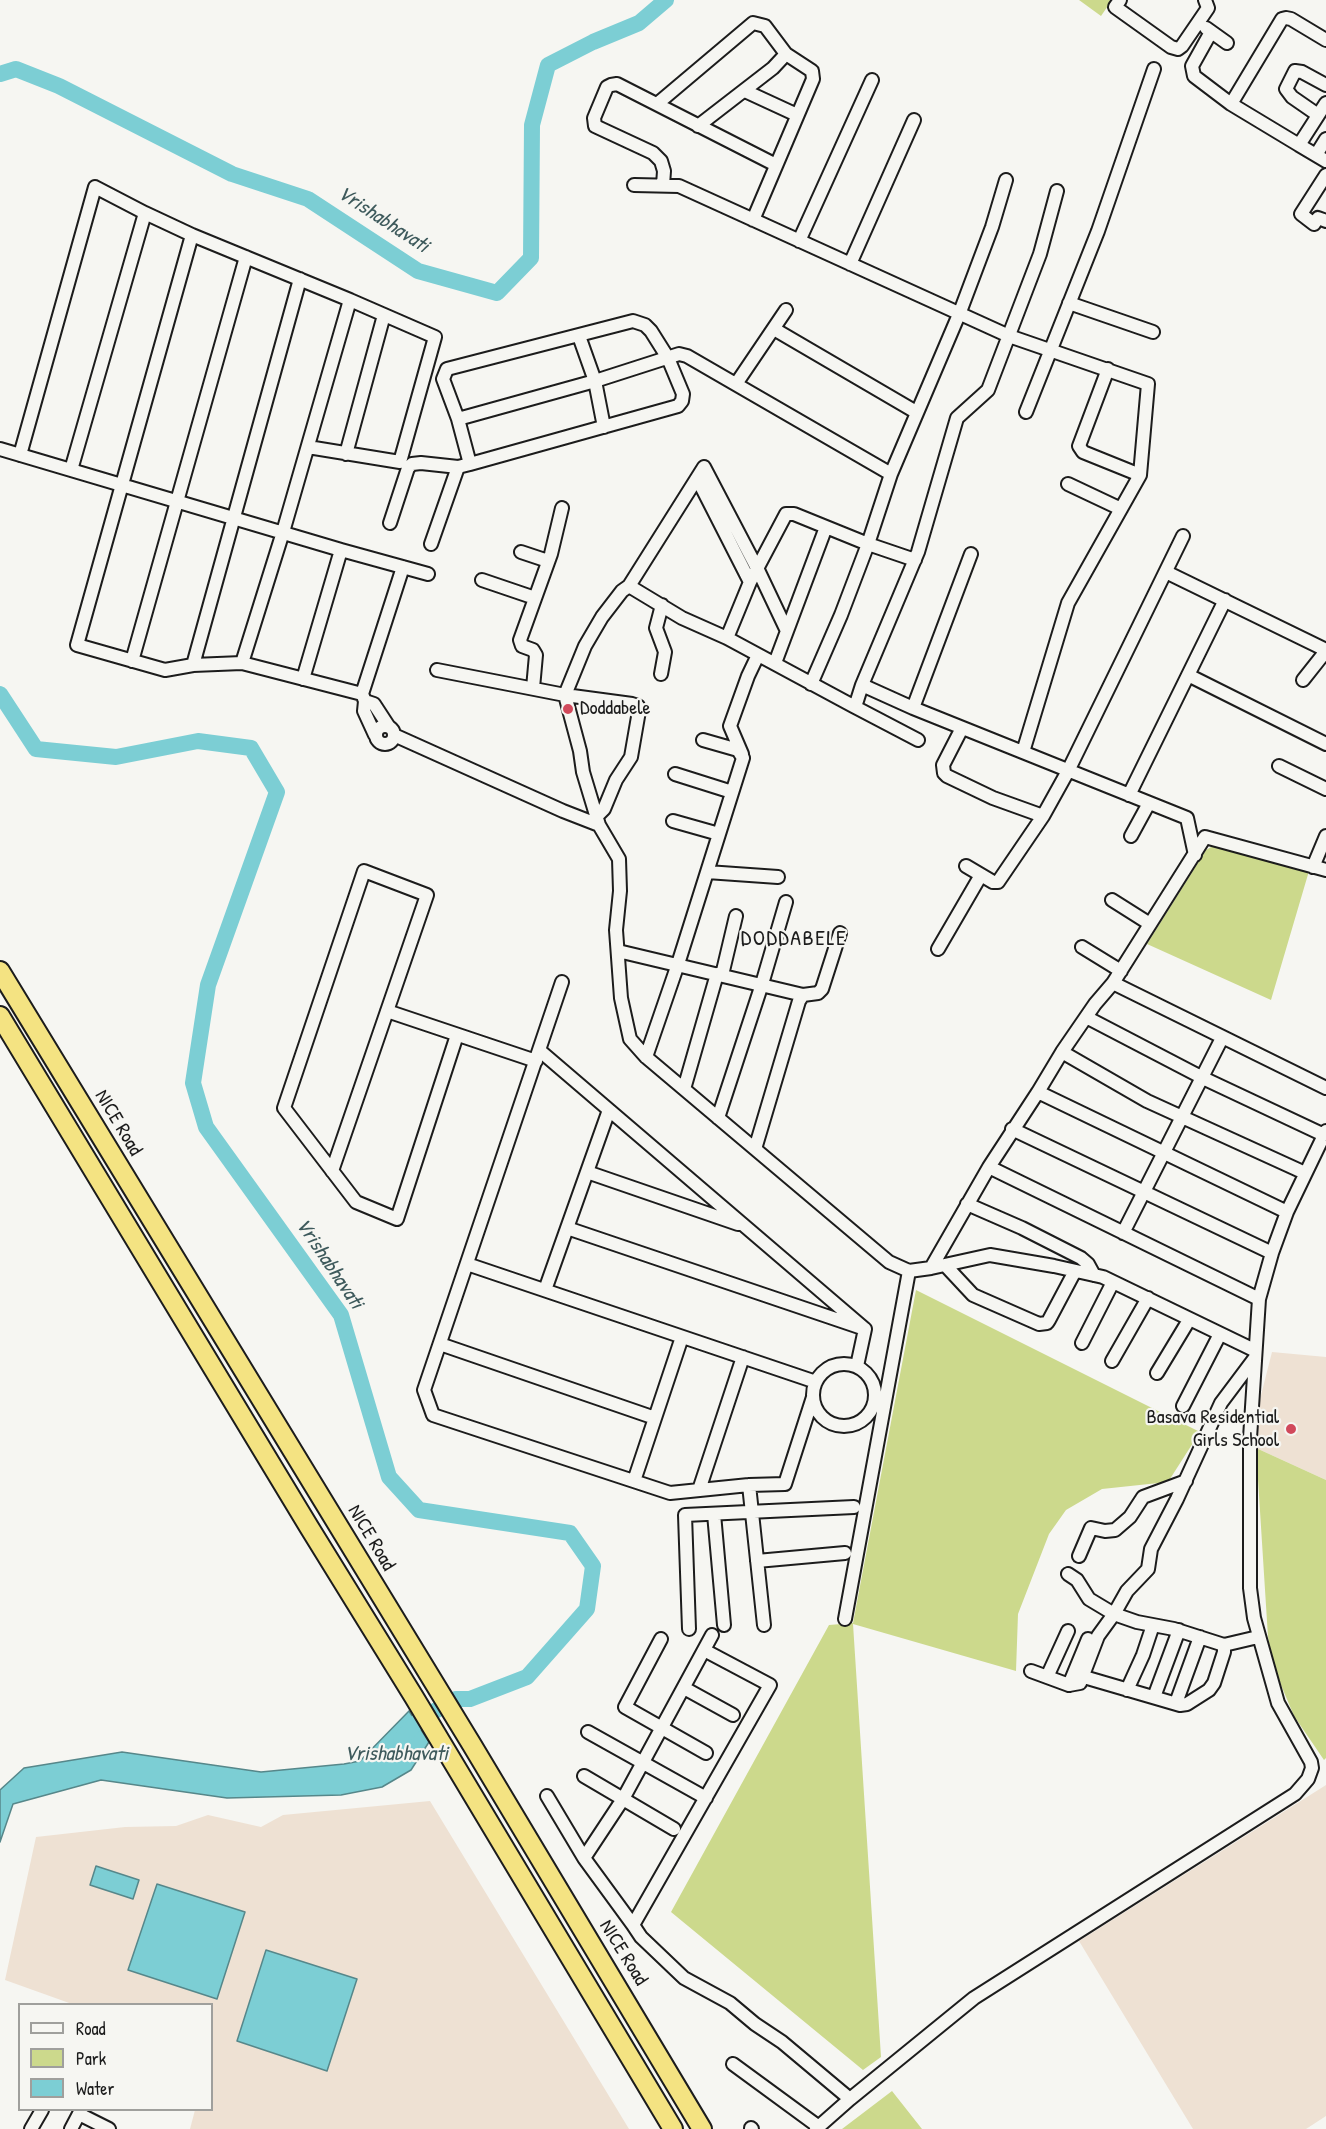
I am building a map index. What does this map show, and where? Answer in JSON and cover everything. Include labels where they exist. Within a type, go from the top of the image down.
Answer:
[{"type":"highway","name":"NICE Road","points":[[0,971],[436,1685],[702,2129]]},
{"type":"highway","points":[[0,1016],[309,1527],[446,1748],[673,2129]]},
{"type":"street","points":[[1114,2],[1171,47],[1178,49],[1208,8],[1204,0]]},
{"type":"street","points":[[1231,104],[1282,19],[1292,19],[1326,40]]},
{"type":"street","points":[[657,105],[753,23],[765,26],[786,54],[812,71],[813,74],[797,115],[753,220]]},
{"type":"street","points":[[1198,23],[1227,43]]},
{"type":"street","points":[[1211,32],[1192,66],[1194,76],[1231,104],[1321,158],[1326,139]]},
{"type":"street","points":[[698,126],[745,91],[786,54]]},
{"type":"street","points":[[1026,412],[1098,231],[1154,69]]},
{"type":"street","points":[[1318,115],[1292,97],[1286,89],[1295,70],[1326,85]]},
{"type":"street","points":[[799,241],[872,80]]},
{"type":"street","points":[[663,185],[664,171],[661,161],[653,153],[597,128],[593,122],[607,87],[617,84],[776,165]]},
{"type":"street","points":[[745,91],[797,115]]},
{"type":"street","points":[[1299,145],[1326,103]]},
{"type":"street","points":[[850,264],[914,120]]},
{"type":"street","points":[[1326,175],[1301,214],[1314,224],[1318,218],[1326,221]]},
{"type":"street","points":[[811,684],[841,615],[891,474],[960,312],[992,227],[1006,180]]},
{"type":"street","points":[[634,185],[679,186],[1009,336],[1149,384],[1140,475],[1068,603],[1023,752]]},
{"type":"street","points":[[20,455],[95,187],[192,235],[435,337],[399,462],[308,447]]},
{"type":"street","points":[[855,708],[862,685],[915,560],[957,418],[988,390],[1040,254],[1057,191]]},
{"type":"street","points":[[71,470],[144,213]]},
{"type":"street","points":[[192,235],[78,645],[165,670],[242,663],[364,697],[374,704],[392,731],[447,760],[598,820]]},
{"type":"street","points":[[132,661],[246,257]]},
{"type":"street","points":[[193,666],[232,516],[300,279]]},
{"type":"street","points":[[242,663],[283,532],[350,300]]},
{"type":"street","points":[[1070,303],[1153,332]]},
{"type":"street","points":[[736,384],[786,310]]},
{"type":"street","points":[[346,454],[384,315]]},
{"type":"street","points":[[390,523],[410,466],[421,463],[464,466],[604,428],[681,404],[683,394],[668,358],[651,331],[636,321],[447,369],[443,379],[458,419],[464,466],[431,544]]},
{"type":"street","points":[[774,329],[916,412]]},
{"type":"street","points":[[579,336],[595,381],[604,428]]},
{"type":"street","points":[[458,419],[595,381],[679,354],[687,356],[891,474]]},
{"type":"street","points":[[1108,369],[1079,446],[1083,452],[1140,475]]},
{"type":"street","points":[[0,450],[428,574]]},
{"type":"street","points":[[787,632],[758,568],[704,467],[629,586],[622,591],[602,617],[588,640],[565,694],[583,772],[598,820],[619,860],[620,891],[616,930],[621,998],[630,1039],[646,1057],[889,1262],[909,1270],[931,1268],[990,1255],[1094,1275],[1148,1298],[1220,1334],[1254,1355]]},
{"type":"street","points":[[697,478],[750,582]]},
{"type":"street","points":[[1068,484],[1121,509]]},
{"type":"street","points":[[533,688],[536,655],[533,650],[522,646],[520,640],[548,561],[562,508]]},
{"type":"street","points":[[727,638],[750,582],[786,514],[794,514],[915,560]]},
{"type":"street","points":[[775,663],[826,527]]},
{"type":"street","points":[[966,866],[993,882],[998,882],[1043,816],[1068,771],[1183,536]]},
{"type":"street","points":[[303,679],[341,550]]},
{"type":"street","points":[[521,552],[548,561]]},
{"type":"street","points":[[913,708],[972,554]]},
{"type":"street","points":[[392,731],[392,741],[384,745],[377,740],[364,711],[364,697],[403,567]]},
{"type":"street","points":[[1166,572],[1326,650],[1303,680]]},
{"type":"street","points":[[482,580],[535,598]]},
{"type":"street","points":[[629,586],[682,618],[727,638],[918,740]]},
{"type":"street","points":[[1129,795],[1225,600]]},
{"type":"street","points":[[661,674],[664,652],[656,628],[662,605]]},
{"type":"street","points":[[646,1057],[743,758],[730,726],[758,655]]},
{"type":"street","points":[[437,670],[632,704],[639,708],[631,757],[616,780],[598,820]]},
{"type":"street","points":[[1188,675],[1326,744]]},
{"type":"street","points":[[862,685],[913,708],[1187,818],[1195,855]]},
{"type":"street","points":[[962,728],[943,765],[944,773],[993,798],[1043,816]]},
{"type":"street","points":[[703,740],[738,750],[742,754]]},
{"type":"street","points":[[1279,766],[1326,789]]},
{"type":"street","points":[[675,774],[732,792]]},
{"type":"street","points":[[1131,836],[1149,803]]},
{"type":"street","points":[[673,821],[719,834]]},
{"type":"street","points":[[1313,867],[1326,836]]},
{"type":"street","points":[[931,1268],[1012,1129],[1086,1017],[1113,983],[1205,837],[1326,870]]},
{"type":"street","points":[[332,1171],[427,895],[364,871],[284,1108],[356,1203],[397,1219],[457,1035]]},
{"type":"street","points":[[707,872],[778,877]]},
{"type":"street","points":[[938,949],[981,875]]},
{"type":"street","points":[[1112,900],[1150,924]]},
{"type":"street","points":[[718,1118],[786,902]]},
{"type":"street","points":[[684,1089],[736,916]]},
{"type":"street","points":[[618,951],[803,995],[818,993],[822,989],[840,933]]},
{"type":"street","points":[[1082,947],[1120,971]]},
{"type":"street","points":[[562,982],[424,1390],[433,1415],[670,1493],[749,1485],[785,1484],[820,1374],[831,1367],[843,1364],[857,1366],[866,1372],[875,1389],[875,1402],[869,1414],[861,1422],[845,1426],[832,1424],[817,1411],[813,1397]]},
{"type":"street","points":[[1113,983],[1326,1088]]},
{"type":"street","points":[[755,1149],[799,1001],[803,995]]},
{"type":"street","points":[[387,1011],[457,1035],[537,1056],[609,1110],[865,1329]]},
{"type":"street","points":[[733,2064],[818,2128],[974,1998],[1302,1788],[1311,1772],[1311,1762],[1278,1703],[1258,1638],[1250,1588],[1250,1438],[1259,1299],[1287,1212],[1325,1133],[1202,1078],[1086,1017]]},
{"type":"street","points":[[1123,1233],[1222,1038]]},
{"type":"street","points":[[1062,1052],[1147,1101],[1305,1173]]},
{"type":"street","points":[[1038,1092],[1287,1212]]},
{"type":"street","points":[[545,1290],[609,1110]]},
{"type":"street","points":[[1012,1129],[1272,1253]]},
{"type":"street","points":[[988,1167],[1259,1299]]},
{"type":"street","points":[[587,1172],[745,1227]]},
{"type":"street","points":[[968,1204],[1081,1258],[1088,1263],[1094,1275]]},
{"type":"street","points":[[567,1228],[865,1329]]},
{"type":"street","points":[[467,1264],[816,1382]]},
{"type":"street","points":[[945,1265],[973,1294],[1039,1324],[1047,1323],[1075,1271]]},
{"type":"street","points":[[845,1619],[909,1270]]},
{"type":"street","points":[[1082,1343],[1113,1282]]},
{"type":"street","points":[[1112,1361],[1148,1298]]},
{"type":"street","points":[[1157,1373],[1189,1320]]},
{"type":"street","points":[[857,1366],[865,1329]]},
{"type":"street","points":[[1183,1406],[1220,1334]]},
{"type":"street","points":[[634,1481],[682,1336]]},
{"type":"street","points":[[440,1344],[655,1418]]},
{"type":"street","points":[[1031,1671],[1069,1685],[1077,1685],[1084,1677],[1098,1636],[1127,1591],[1148,1569],[1151,1549],[1186,1481],[1221,1403],[1254,1355]]},
{"type":"street","points":[[699,1490],[743,1357]]},
{"type":"street","points":[[872,1380],[889,1381]]},
{"type":"street","points":[[861,1422],[870,1429],[879,1431]]},
{"type":"street","points":[[1079,1556],[1091,1528],[1106,1532],[1115,1530],[1130,1517],[1143,1497],[1166,1486],[1186,1481]]},
{"type":"street","points":[[749,1485],[764,1625]]},
{"type":"street","points":[[689,1629],[685,1515],[854,1507]]},
{"type":"street","points":[[714,1514],[724,1625]]},
{"type":"street","points":[[757,1561],[844,1553]]},
{"type":"street","points":[[1068,1574],[1077,1580],[1089,1599],[1114,1614],[1179,1630],[1224,1645],[1258,1638]]},
{"type":"street","points":[[1127,1690],[1143,1655],[1153,1625]]},
{"type":"street","points":[[1154,1697],[1179,1630]]},
{"type":"street","points":[[1047,1677],[1068,1631]]},
{"type":"street","points":[[584,1858],[623,1799],[712,1635]]},
{"type":"street","points":[[1176,1703],[1200,1637]]},
{"type":"street","points":[[661,1639],[625,1707],[706,1753]]},
{"type":"street","points":[[1069,1685],[1088,1639]]},
{"type":"street","points":[[1084,1677],[1186,1704],[1211,1688],[1224,1652],[1224,1645]]},
{"type":"street","points":[[633,1925],[770,1685],[704,1650]]},
{"type":"street","points":[[684,1688],[733,1715]]},
{"type":"street","points":[[588,1731],[706,1798]]},
{"type":"street","points":[[584,1776],[674,1829]]},
{"type":"street","points":[[547,1796],[584,1858],[641,1937],[684,1977],[730,2003],[755,2024],[782,2042],[850,2099]]},
{"type":"street","points":[[31,2129],[41,2111]]},
{"type":"street","points":[[71,2129],[80,2112],[109,2129]]},
{"type":"shaded area","name":"Basava Residential Girls School","points":[[1272,1352],[1326,1357],[1326,1480],[1256,1448],[1257,1411]]},
{"type":"shaded area","points":[[1326,1785],[1326,2116],[1306,2129],[1193,2129],[1079,1941]]},
{"type":"shaded area","points":[[430,1801],[629,2129],[190,2129],[195,2111],[213,2111],[213,2003],[69,2003],[5,1980],[36,1837],[125,1827],[176,1826],[208,1815],[261,1827],[283,1815]]},
{"type":"green space","points":[[1079,0],[1112,0],[1101,16]]},
{"type":"green space","points":[[1216,844],[1309,871],[1271,1000],[1147,944],[1206,850]]},
{"type":"green space","points":[[916,1290],[1200,1432],[1168,1482],[1102,1489],[1066,1510],[1049,1534],[1018,1614],[1016,1671],[853,1624],[881,2057],[863,2070],[671,1912],[829,1625],[853,1623]]},
{"type":"green space","points":[[1256,1448],[1326,1480],[1326,1758],[1324,1760],[1294,1716],[1271,1653],[1268,1637]]},
{"type":"green space","points":[[892,2091],[922,2129],[842,2129]]},
{"type":"water","name":"Vrishabhavati","points":[[409,1711],[429,1742],[411,1770],[382,1787],[341,1795],[227,1798],[101,1780],[13,1804],[0,1842],[0,1790],[24,1768],[122,1752],[261,1772],[344,1764],[360,1761]]},
{"type":"water","points":[[96,1866],[139,1880],[133,1899],[90,1885]]},
{"type":"water","points":[[157,1884],[245,1912],[217,1999],[128,1970]]},
{"type":"water","points":[[266,1950],[357,1979],[327,2071],[237,2041]]},
{"type":"waterway","name":"Vrishabhavati","points":[[0,74],[16,69],[59,86],[232,174],[308,199],[418,271],[497,293],[531,258],[532,125],[548,65],[593,42],[639,23],[666,0]]},
{"type":"waterway","name":"Vrishabhavati","points":[[0,694],[36,749],[116,757],[198,741],[251,748],[277,792],[208,985],[193,1083],[206,1127],[341,1315],[389,1477],[419,1510],[570,1533],[593,1566],[587,1609],[527,1677],[470,1699],[456,1699],[419,1720],[401,1739]]},
{"type":"place","name":"Doddabele","points":[[568,709]]},
{"type":"place","name":"Basava Residential Girls School","points":[[1291,1429]]},
{"type":"district","name":"DODDABELE","points":[[794,939]]}]
